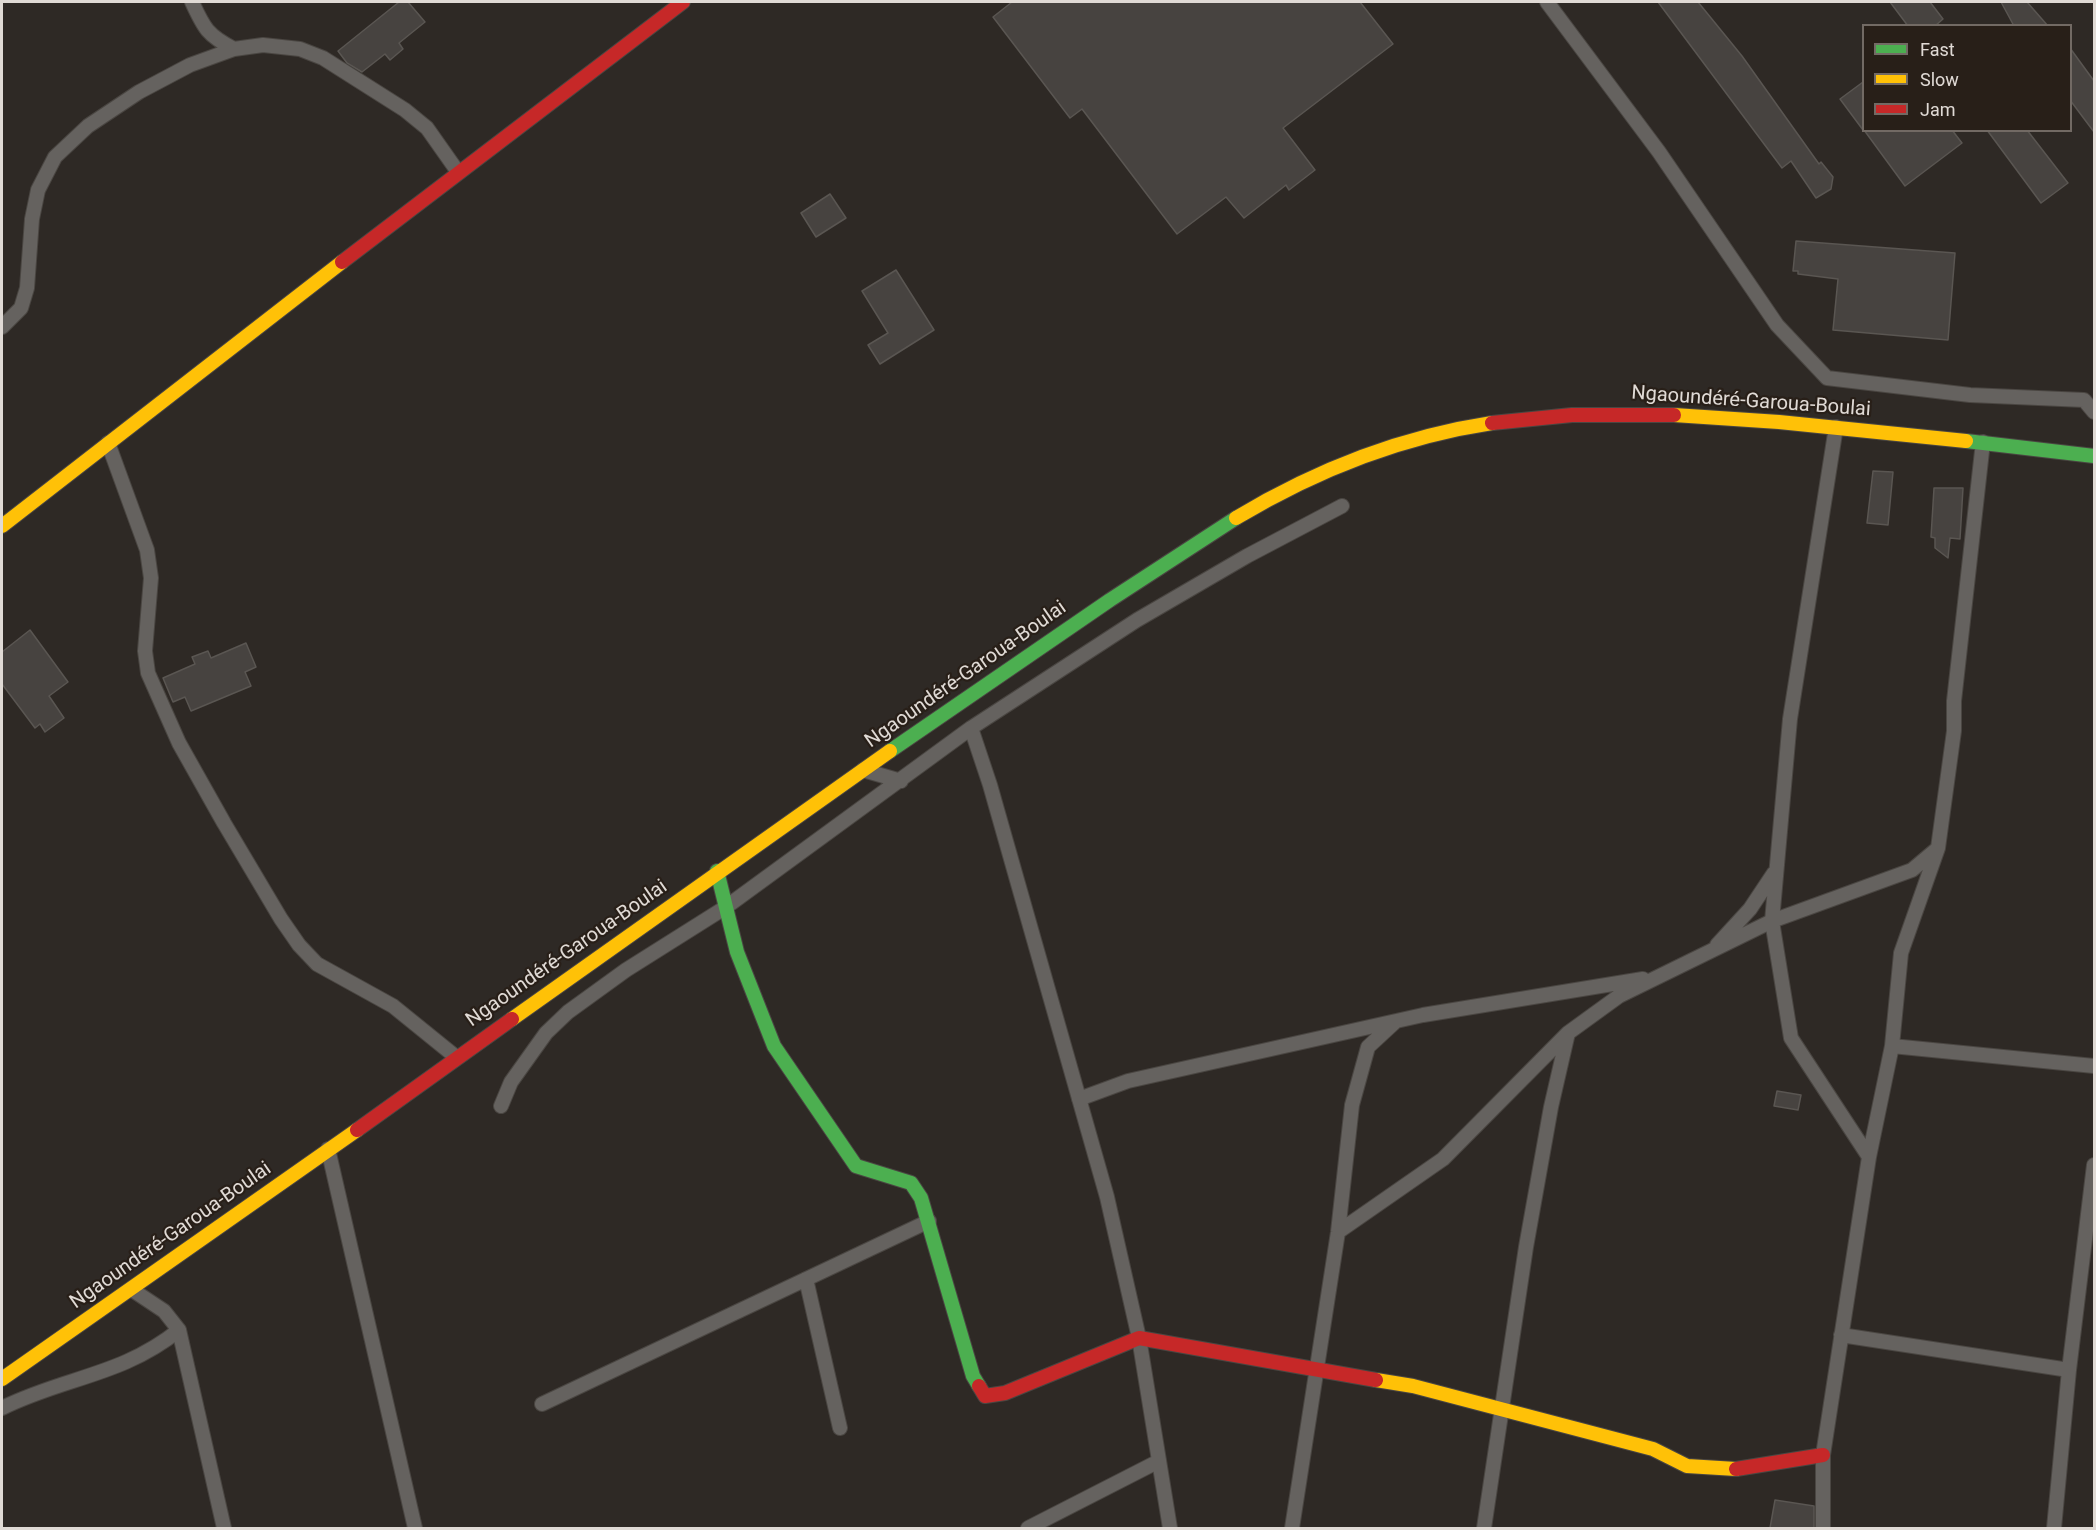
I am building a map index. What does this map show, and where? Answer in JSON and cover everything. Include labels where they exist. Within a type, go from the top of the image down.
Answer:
[{"type":"main road","points":[[2,526],[458,172],[683,2]]},
{"type":"main road","name":"Ngaoundéré-Garoua-Boulai","points":[[2,1378],[131,1289],[717,871],[1133,583],[1234,518],[1325,469],[1412,438],[1519,417],[1615,412],[1713,415],[1983,442],[2094,456]]},
{"type":"main road","points":[[717,871],[737,952],[774,1046],[856,1166],[911,1183],[921,1198],[973,1376],[985,1396],[1005,1393],[1139,1338],[1413,1386],[1653,1449],[1687,1466],[1748,1470],[1783,1460],[1823,1455]]},
{"type":"street","points":[[192,2],[205,30],[213,38],[234,49]]},
{"type":"street","points":[[1547,2],[1659,152],[1777,325],[1827,378],[1970,395],[2084,400],[2094,412]]},
{"type":"street","points":[[2,327],[21,308],[27,288],[32,219],[38,190],[55,157],[88,126],[139,92],[190,65],[234,49],[263,45],[300,49],[323,58],[405,110],[427,128],[458,172]]},
{"type":"street","points":[[1836,427],[1790,718],[1772,921],[1791,1038],[1869,1156]]},
{"type":"street","points":[[1823,1528],[1823,1455],[1869,1156],[1892,1046],[1901,953],[1938,848],[1954,731],[1954,701],[1983,442]]},
{"type":"street","points":[[108,443],[147,550],[151,578],[145,651],[148,673],[178,743],[212,803],[299,945],[317,964],[393,1006],[456,1057]]},
{"type":"street","points":[[501,1106],[526,1059],[546,1033],[568,1012],[626,970],[726,907],[972,728],[1137,620],[1247,556],[1342,506]]},
{"type":"street","points":[[972,728],[1107,1197],[1139,1338],[1170,1528]]},
{"type":"street","points":[[863,770],[901,781]]},
{"type":"street","points":[[1338,1232],[1443,1159],[1568,1032],[1619,996],[1772,921],[1912,870],[1938,848]]},
{"type":"street","points":[[1712,951],[1750,909],[1776,872]]},
{"type":"street","points":[[1079,1099],[1128,1081],[1396,1021],[1660,976]]},
{"type":"street","points":[[1292,1528],[1338,1232],[1352,1104],[1368,1047],[1396,1021]]},
{"type":"street","points":[[1484,1528],[1504,1409],[1526,1247],[1551,1107],[1568,1032]]},
{"type":"street","points":[[1892,1046],[2094,1066]]},
{"type":"street","points":[[328,1149],[415,1528]]},
{"type":"street","points":[[2054,1528],[2069,1370],[2089,1249],[2094,1165]]},
{"type":"street","points":[[542,1404],[929,1221]]},
{"type":"street","points":[[806,1279],[840,1428]]},
{"type":"street","points":[[131,1289],[164,1311],[179,1330],[224,1528]]},
{"type":"street","points":[[2,1408],[28,1395],[119,1368],[157,1348],[179,1330]]},
{"type":"street","points":[[1842,1335],[2069,1370]]},
{"type":"street","points":[[1028,1528],[1159,1461]]},
{"type":"building","points":[[399,2],[408,2],[425,22],[399,43],[403,49],[390,60],[385,54],[362,72],[347,63],[338,51]]},
{"type":"building","points":[[1012,2],[1360,2],[1393,44],[1283,128],[1315,170],[1289,190],[1286,185],[1244,218],[1226,197],[1177,234],[1082,109],[1070,118],[993,17]]},
{"type":"building","points":[[1658,2],[1698,2],[1742,56],[1819,164],[1821,162],[1833,177],[1831,189],[1816,198],[1791,161],[1782,168]]},
{"type":"building","points":[[1890,2],[1930,2],[1943,19],[1937,24],[1906,24]]},
{"type":"building","points":[[2001,2],[2027,2],[2046,24],[2013,24]]},
{"type":"building","points":[[2072,51],[2094,81],[2094,132],[2072,103]]},
{"type":"building","points":[[1862,83],[1862,129],[1840,99]]},
{"type":"building","points":[[1865,132],[1954,132],[1962,143],[1905,186]]},
{"type":"building","points":[[1988,132],[2029,132],[2068,183],[2041,203]]},
{"type":"building","points":[[830,194],[846,218],[816,237],[801,213]]},
{"type":"building","points":[[1796,241],[1955,253],[1948,340],[1833,330],[1838,279],[1798,274],[1798,271],[1793,271]]},
{"type":"building","points":[[896,270],[934,330],[880,364],[868,345],[888,333],[862,291]]},
{"type":"building","points":[[1873,471],[1893,472],[1888,525],[1867,523]]},
{"type":"building","points":[[1934,488],[1963,488],[1960,539],[1950,538],[1948,558],[1935,548],[1935,538],[1931,537]]},
{"type":"building","points":[[30,630],[68,682],[49,696],[64,718],[45,732],[40,724],[35,728],[2,684],[2,652]]},
{"type":"building","points":[[246,643],[256,667],[245,672],[251,686],[191,711],[185,697],[173,702],[163,678],[195,664],[192,657],[208,651],[211,658]]},
{"type":"building","points":[[1777,1091],[1801,1095],[1798,1110],[1774,1106]]},
{"type":"building","points":[[1775,1500],[1814,1506],[1814,1528],[1770,1528]]},
{"type":"traffic: fast","points":[[1966,441],[2094,456]]},
{"type":"traffic: fast","points":[[890,751],[1110,600],[1236,518]]},
{"type":"traffic: fast","points":[[717,871],[737,952],[774,1046],[856,1166],[911,1183],[921,1198],[973,1376],[979,1386]]},
{"type":"traffic: slow","points":[[2,526],[342,262]]},
{"type":"traffic: slow","points":[[1674,415],[1779,422],[1966,441]]},
{"type":"traffic: slow","points":[[1236,518],[1297,485],[1359,458],[1424,437],[1492,423]]},
{"type":"traffic: slow","points":[[512,1019],[890,751]]},
{"type":"traffic: slow","points":[[2,1379],[357,1130]]},
{"type":"traffic: slow","points":[[1376,1380],[1413,1386],[1653,1449],[1687,1466],[1736,1469]]},
{"type":"traffic: jam","points":[[342,262],[683,2]]},
{"type":"traffic: jam","points":[[1492,423],[1572,415],[1674,415]]},
{"type":"traffic: jam","points":[[357,1130],[512,1019]]},
{"type":"traffic: jam","points":[[979,1386],[985,1396],[1005,1393],[1139,1338],[1376,1380]]},
{"type":"traffic: jam","points":[[1736,1469],[1823,1455]]}]
